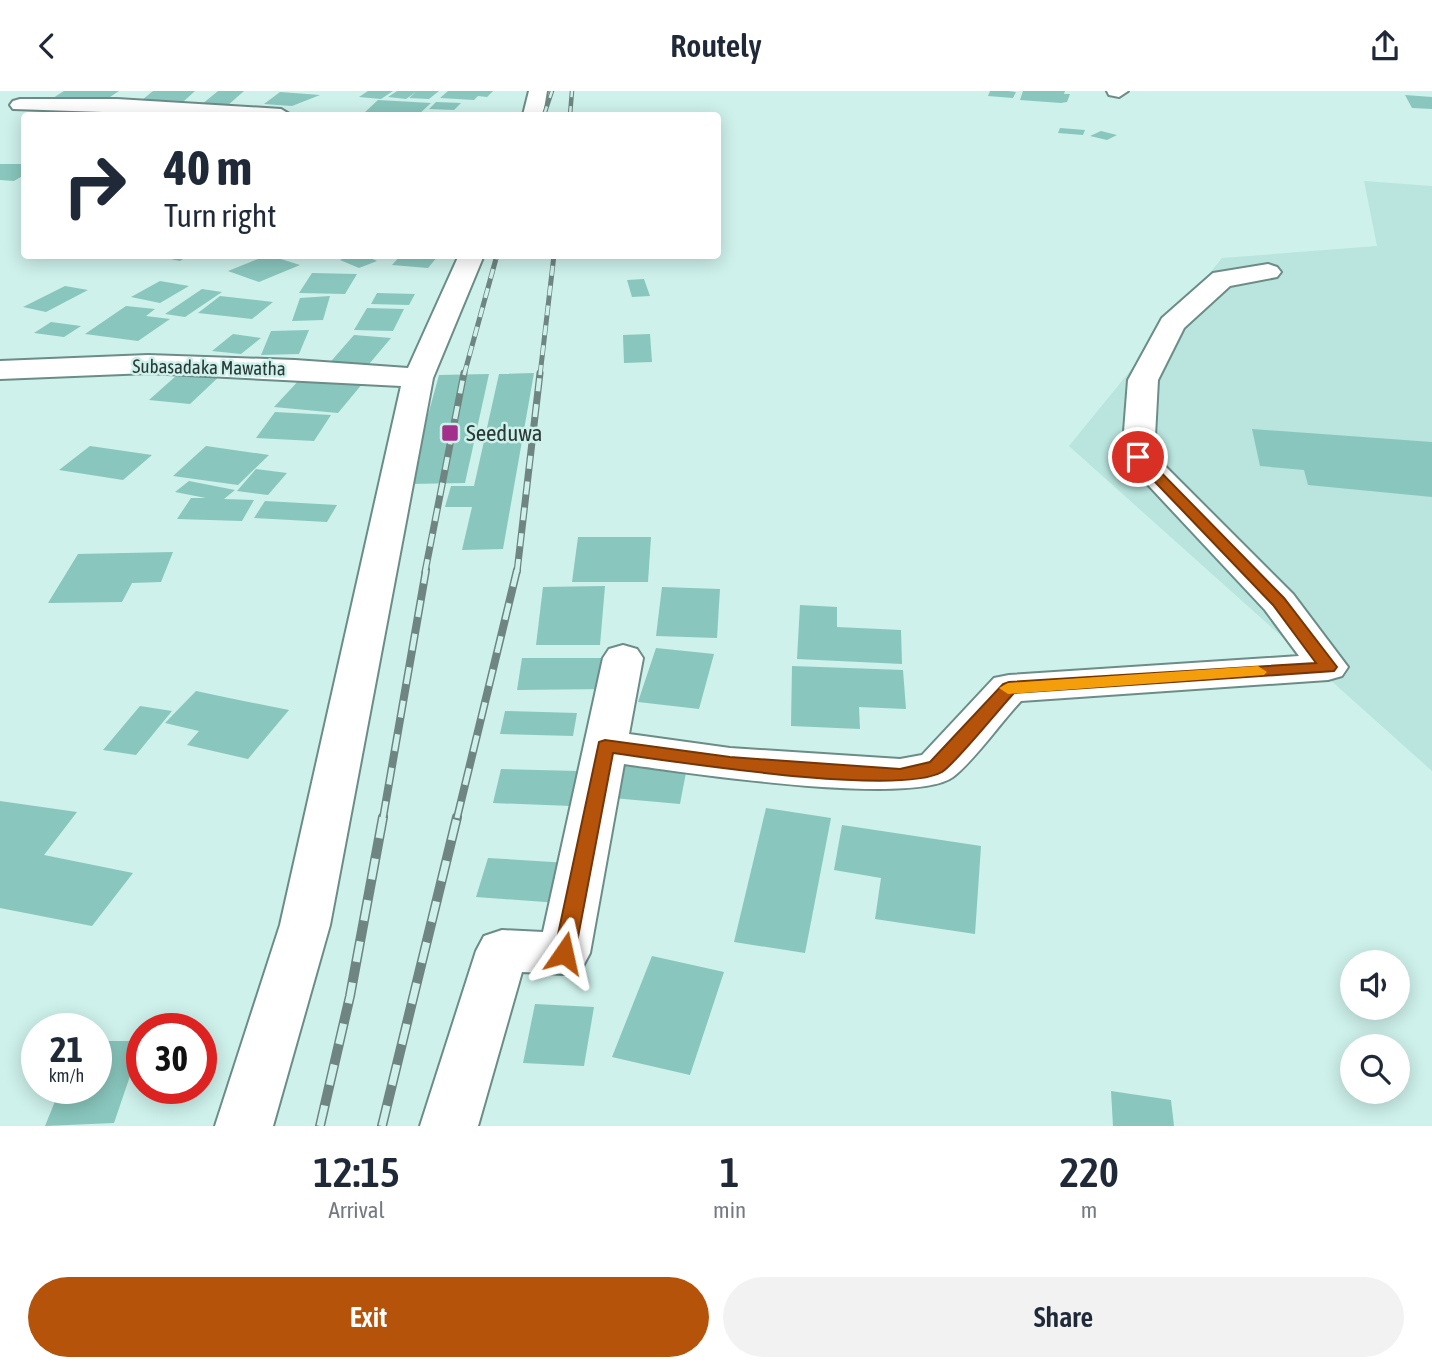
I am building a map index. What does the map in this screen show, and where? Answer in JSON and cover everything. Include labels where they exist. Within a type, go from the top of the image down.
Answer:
[{"type":"street","points":[[230,111],[256,91]]},
{"type":"street","points":[[534,112],[538,91]]},
{"type":"street","points":[[0,121],[27,98],[243,112]]},
{"type":"street","points":[[244,1126],[304,925],[418,378],[470,259]]},
{"type":"street","points":[[605,746],[730,763],[900,775],[936,767],[1009,688],[1328,667],[1279,601],[1138,457],[1143,380],[1172,324],[1222,279],[1268,272]]},
{"type":"street","name":"Subasadaka Mawatha","points":[[0,370],[148,364],[295,369],[418,378]]},
{"type":"street","points":[[449,1126],[502,951],[564,953],[623,658]]},
{"type":"shaded area","points":[[1364,181],[1432,186],[1432,771],[1069,446],[1222,258],[1377,246]]},
{"type":"building","points":[[64,91],[119,91],[107,99],[53,98]]},
{"type":"building","points":[[153,91],[195,91],[184,101],[142,100]]},
{"type":"building","points":[[218,91],[244,91],[227,106],[201,105]]},
{"type":"building","points":[[368,91],[393,91],[381,99],[359,97]]},
{"type":"building","points":[[397,91],[439,91],[429,99],[409,98],[416,92],[406,99],[388,97]]},
{"type":"building","points":[[448,91],[493,91],[487,97],[478,96],[474,100],[440,98]]},
{"type":"building","points":[[990,91],[1016,92],[1013,98],[988,96]]},
{"type":"building","points":[[1023,91],[1065,91],[1064,94],[1070,94],[1067,102],[1061,103],[1020,100]]},
{"type":"building","points":[[280,92],[320,95],[292,106],[264,104]]},
{"type":"building","points":[[1405,95],[1432,97],[1432,109],[1412,108]]},
{"type":"building","points":[[378,100],[431,103],[421,112],[365,112]]},
{"type":"building","points":[[436,102],[461,103],[454,110],[429,109]]},
{"type":"building","points":[[69,110],[104,111],[102,112],[66,112]]},
{"type":"building","points":[[1060,128],[1085,130],[1083,135],[1058,133]]},
{"type":"building","points":[[1101,131],[1117,135],[1107,140],[1090,136]]},
{"type":"building","points":[[0,164],[21,164],[21,177],[14,181],[0,180]]},
{"type":"building","points":[[258,259],[281,259],[300,265],[259,282],[228,271]]},
{"type":"building","points":[[373,259],[377,261],[359,268],[340,260]]},
{"type":"building","points":[[397,259],[436,259],[428,268],[392,265]]},
{"type":"building","points":[[312,273],[357,274],[345,294],[299,293]]},
{"type":"building","points":[[644,279],[650,296],[632,297],[627,280]]},
{"type":"building","points":[[160,281],[189,286],[160,303],[131,297]]},
{"type":"building","points":[[65,286],[88,290],[46,312],[23,307]]},
{"type":"building","points":[[202,289],[222,292],[185,317],[165,314]]},
{"type":"building","points":[[377,293],[415,294],[409,305],[371,304]]},
{"type":"building","points":[[220,296],[273,302],[252,319],[198,313]]},
{"type":"building","points":[[330,296],[323,320],[292,321],[300,298]]},
{"type":"building","points":[[126,306],[155,309],[146,316],[170,319],[138,341],[85,334]]},
{"type":"building","points":[[367,308],[404,309],[393,331],[354,330]]},
{"type":"building","points":[[51,322],[81,326],[64,337],[34,333]]},
{"type":"building","points":[[309,330],[299,354],[261,355],[271,331]]},
{"type":"building","points":[[233,334],[261,338],[241,354],[212,351]]},
{"type":"building","points":[[650,334],[652,362],[624,363],[623,335]]},
{"type":"building","points":[[354,335],[391,338],[364,370],[326,367]]},
{"type":"building","points":[[186,367],[225,371],[190,404],[149,400]]},
{"type":"building","points":[[534,373],[503,549],[462,550],[472,507],[445,507],[451,486],[474,486],[499,374]]},
{"type":"building","name":"Seeduwa","points":[[489,374],[465,483],[409,484],[439,375]]},
{"type":"building","points":[[302,377],[363,383],[338,413],[274,407]]},
{"type":"building","points":[[275,412],[331,415],[314,441],[256,438]]},
{"type":"building","points":[[1252,429],[1432,442],[1432,497],[1308,485],[1304,470],[1260,466]]},
{"type":"building","points":[[90,446],[152,455],[123,480],[59,470]]},
{"type":"building","points":[[206,446],[269,455],[238,485],[173,476]]},
{"type":"building","points":[[256,469],[287,473],[268,495],[237,491]]},
{"type":"building","points":[[189,481],[235,490],[224,499],[254,500],[242,521],[177,519],[191,498],[206,498],[175,492]]},
{"type":"building","points":[[265,501],[337,505],[327,522],[254,518]]},
{"type":"building","points":[[578,537],[651,537],[648,582],[572,582]]},
{"type":"building","points":[[173,552],[161,582],[132,583],[122,602],[48,603],[78,554]]},
{"type":"building","points":[[605,586],[600,645],[536,645],[543,587]]},
{"type":"building","points":[[662,587],[720,589],[717,638],[656,636]]},
{"type":"building","points":[[800,605],[837,607],[837,627],[901,630],[902,664],[797,659]]},
{"type":"building","points":[[656,648],[714,654],[699,709],[638,702]]},
{"type":"building","points":[[522,658],[609,658],[606,689],[517,690]]},
{"type":"building","points":[[792,666],[903,670],[906,709],[859,707],[860,729],[791,726]]},
{"type":"building","points":[[196,691],[289,710],[248,759],[187,745],[199,731],[165,723]]},
{"type":"building","points":[[140,706],[172,711],[136,755],[103,750]]},
{"type":"building","points":[[505,711],[577,713],[573,736],[500,734]]},
{"type":"building","points":[[622,762],[687,767],[680,804],[613,798]]},
{"type":"building","points":[[501,769],[578,771],[571,806],[493,803]]},
{"type":"building","points":[[0,801],[77,812],[44,855],[133,873],[92,926],[0,908]]},
{"type":"building","points":[[766,808],[831,818],[805,953],[734,942]]},
{"type":"building","points":[[842,825],[981,846],[975,934],[875,919],[881,878],[834,870]]},
{"type":"building","points":[[488,858],[569,863],[559,903],[476,897]]},
{"type":"building","points":[[652,956],[724,972],[690,1075],[612,1057]]},
{"type":"building","points":[[535,1004],[594,1007],[584,1066],[523,1063]]},
{"type":"building","points":[[112,1041],[126,1041],[126,1088],[114,1123],[45,1126],[54,1104],[112,1104]]},
{"type":"building","points":[[1111,1091],[1171,1100],[1174,1126],[1113,1126]]},
{"type":"railway","points":[[545,112],[552,91]]},
{"type":"railway","points":[[570,112],[572,91]]},
{"type":"railway","points":[[464,375],[496,259]]},
{"type":"railway","points":[[540,375],[554,259]]},
{"type":"railway","points":[[425,572],[464,373]]},
{"type":"railway","points":[[517,572],[540,373]]},
{"type":"railway","points":[[383,818],[426,570]]},
{"type":"railway","points":[[457,818],[517,570]]},
{"type":"railway","points":[[320,1126],[350,996],[383,817]]},
{"type":"railway","points":[[382,1126],[457,817]]},
{"type":"slow traffic","points":[[1008,688],[1258,672]]},
{"type":"place","name":"Seeduwa","points":[[450,433]]},
{"type":"route","points":[[564,953],[605,746],[730,763],[900,775],[936,767],[1009,688],[1328,667],[1279,601],[1138,457]]}]
